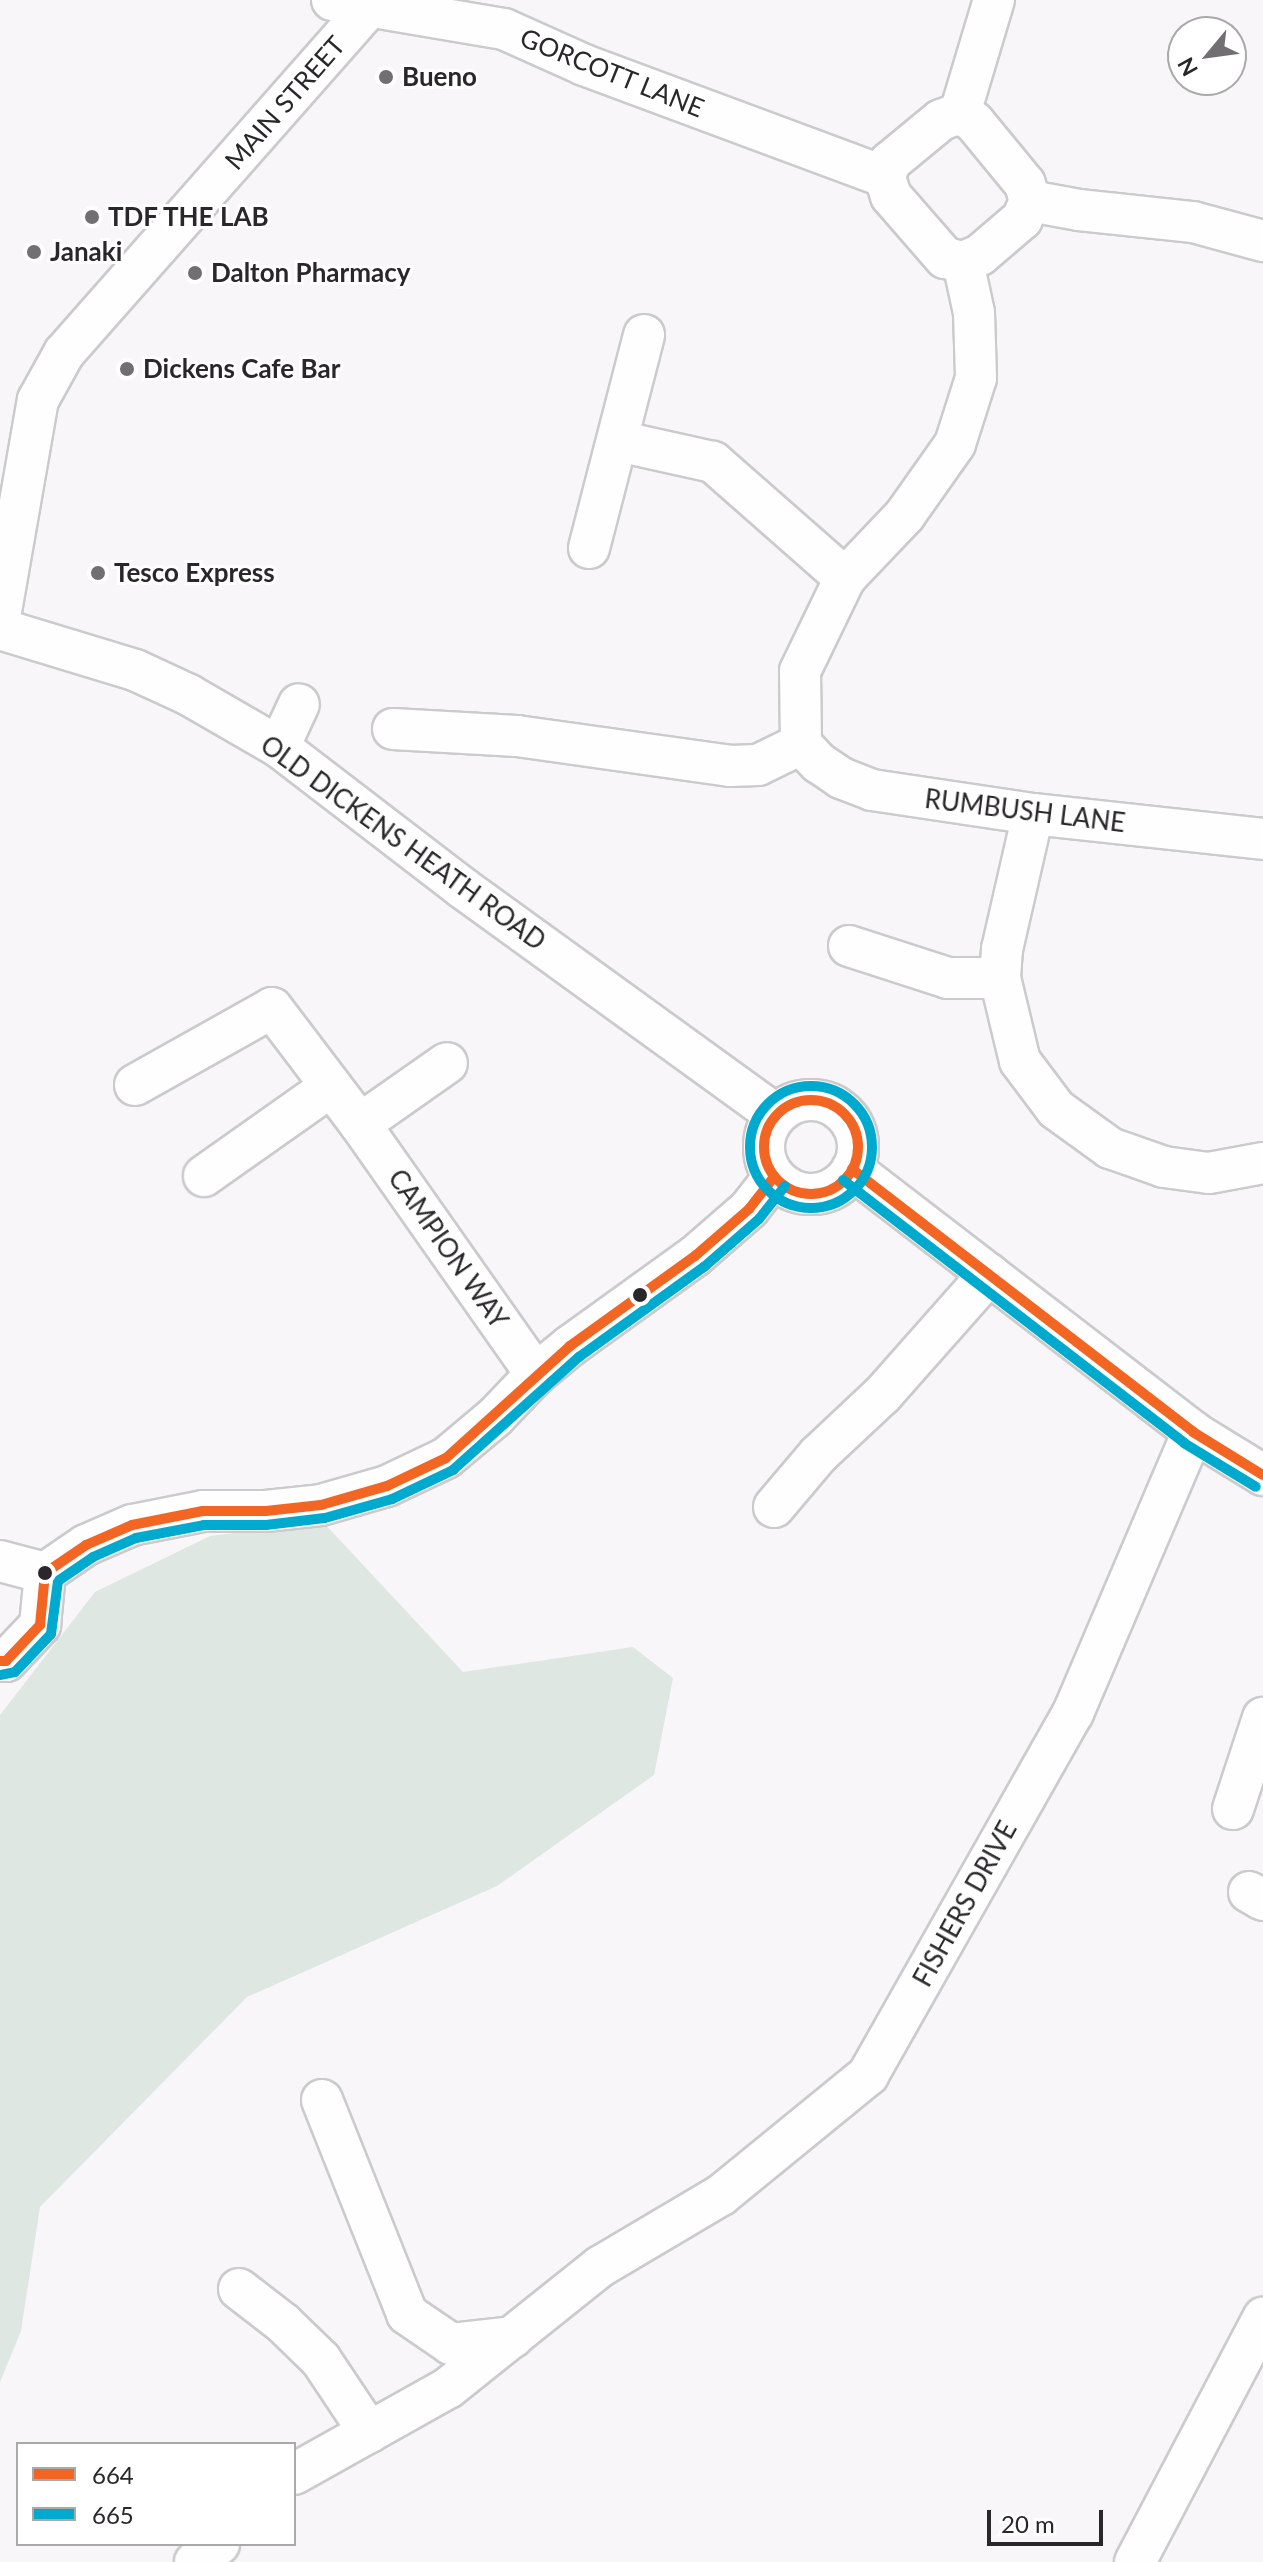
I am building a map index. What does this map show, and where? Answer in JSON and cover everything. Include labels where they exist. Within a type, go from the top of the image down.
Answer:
[{"type":"street","points":[[960,113],[994,0]]},
{"type":"street","name":"GORCOTT LANE","points":[[350,3],[479,11],[504,29],[584,65],[885,177]]},
{"type":"street","name":"MAIN STREET","points":[[0,617],[38,400],[64,353],[350,3]]},
{"type":"street","points":[[960,113],[974,122],[1025,184],[1030,201],[1022,219],[980,255],[963,262],[945,258],[891,196],[885,177],[890,162],[941,120],[960,113]]},
{"type":"street","points":[[1030,201],[1079,210],[1193,222],[1263,241]]},
{"type":"street","points":[[393,729],[517,736],[730,766],[758,765],[801,744],[800,671],[845,578],[905,515],[955,444],[976,378],[974,313],[963,262]]},
{"type":"street","points":[[589,548],[644,335]]},
{"type":"street","points":[[618,441],[713,462],[845,578]]},
{"type":"street","name":"OLD DICKENS HEATH ROAD","points":[[0,629],[135,670],[189,695],[279,747],[464,889],[776,1115]]},
{"type":"street","points":[[279,747],[299,704]]},
{"type":"street","name":"RUMBUSH LANE","points":[[801,744],[819,763],[841,778],[872,790],[1033,814],[1263,839]]},
{"type":"street","points":[[1033,814],[1002,949],[1000,978],[1020,1061],[1056,1109],[1110,1148],[1164,1167],[1209,1173],[1263,1163]]},
{"type":"street","points":[[849,946],[948,978],[1000,978]]},
{"type":"street","name":"CAMPION WAY","points":[[135,1085],[272,1008],[360,1124],[536,1374]]},
{"type":"street","points":[[360,1124],[447,1063]]},
{"type":"street","points":[[204,1176],[330,1087]]},
{"type":"street","points":[[802,1100],[831,1104],[844,1113],[858,1140],[852,1169],[843,1182],[815,1194],[786,1187],[774,1177],[767,1165],[764,1139],[776,1115],[802,1100]]},
{"type":"street","points":[[852,1169],[1193,1432],[1263,1475]]},
{"type":"street","points":[[0,1561],[45,1573],[86,1545],[132,1525],[203,1511],[266,1511],[321,1505],[387,1486],[446,1458],[495,1417],[536,1374],[695,1256],[749,1209],[774,1177]]},
{"type":"street","points":[[774,1507],[818,1455],[883,1394],[989,1274]]},
{"type":"street","name":"FISHERS DRIVE","points":[[296,2473],[448,2388],[601,2266],[721,2195],[868,2075],[1073,1713],[1193,1432]]},
{"type":"street","points":[[0,1661],[6,1661],[40,1625],[45,1573]]},
{"type":"street","points":[[1233,1809],[1263,1718]]},
{"type":"street","points":[[322,2100],[407,2314],[451,2344],[513,2337]]},
{"type":"street","points":[[239,2289],[283,2323],[321,2360],[369,2432]]},
{"type":"street","points":[[1135,2562],[1263,2318]]},
{"type":"street","points":[[195,2562],[216,2546]]},
{"type":"shaded area","points":[[323,1522],[463,1672],[633,1647],[673,1678],[654,1775],[497,1886],[247,1997],[40,2207],[21,2331],[0,2382],[0,1715],[95,1592],[210,1536]]},
{"type":"transit line","name":"665","points":[[811,1086],[834,1091],[854,1104],[867,1124],[872,1147],[867,1170],[854,1190],[834,1203],[811,1208],[788,1203],[768,1190],[755,1170],[750,1147],[755,1124],[768,1104],[788,1091],[811,1086]]},
{"type":"transit line","name":"664","points":[[811,1100],[829,1104],[844,1114],[854,1129],[858,1147],[854,1165],[844,1180],[829,1190],[811,1194],[793,1190],[778,1180],[768,1165],[764,1147],[768,1129],[778,1114],[793,1104],[811,1100]]},
{"type":"transit line","name":"664","points":[[852,1169],[1193,1432],[1263,1475]]},
{"type":"transit line","name":"664","points":[[0,1661],[6,1661],[40,1625],[45,1573],[86,1545],[132,1525],[203,1511],[266,1511],[321,1505],[387,1486],[446,1458],[570,1346],[695,1256],[749,1209],[774,1177]]},
{"type":"transit line","name":"665","points":[[843,1180],[1184,1443],[1256,1487]]},
{"type":"transit line","name":"665","points":[[0,1675],[15,1672],[51,1634],[58,1581],[93,1557],[136,1538],[204,1525],[266,1525],[325,1518],[392,1499],[453,1470],[579,1357],[704,1267],[759,1219],[785,1186]]},
{"type":"place","name":"Bueno","points":[[386,77]]},
{"type":"place","name":"TDF THE LAB","points":[[92,217]]},
{"type":"place","name":"Janaki","points":[[34,252]]},
{"type":"place","name":"Dalton Pharmacy","points":[[195,273]]},
{"type":"place","name":"Dickens Cafe Bar","points":[[127,369]]},
{"type":"place","name":"Tesco Express","points":[[98,573]]}]
